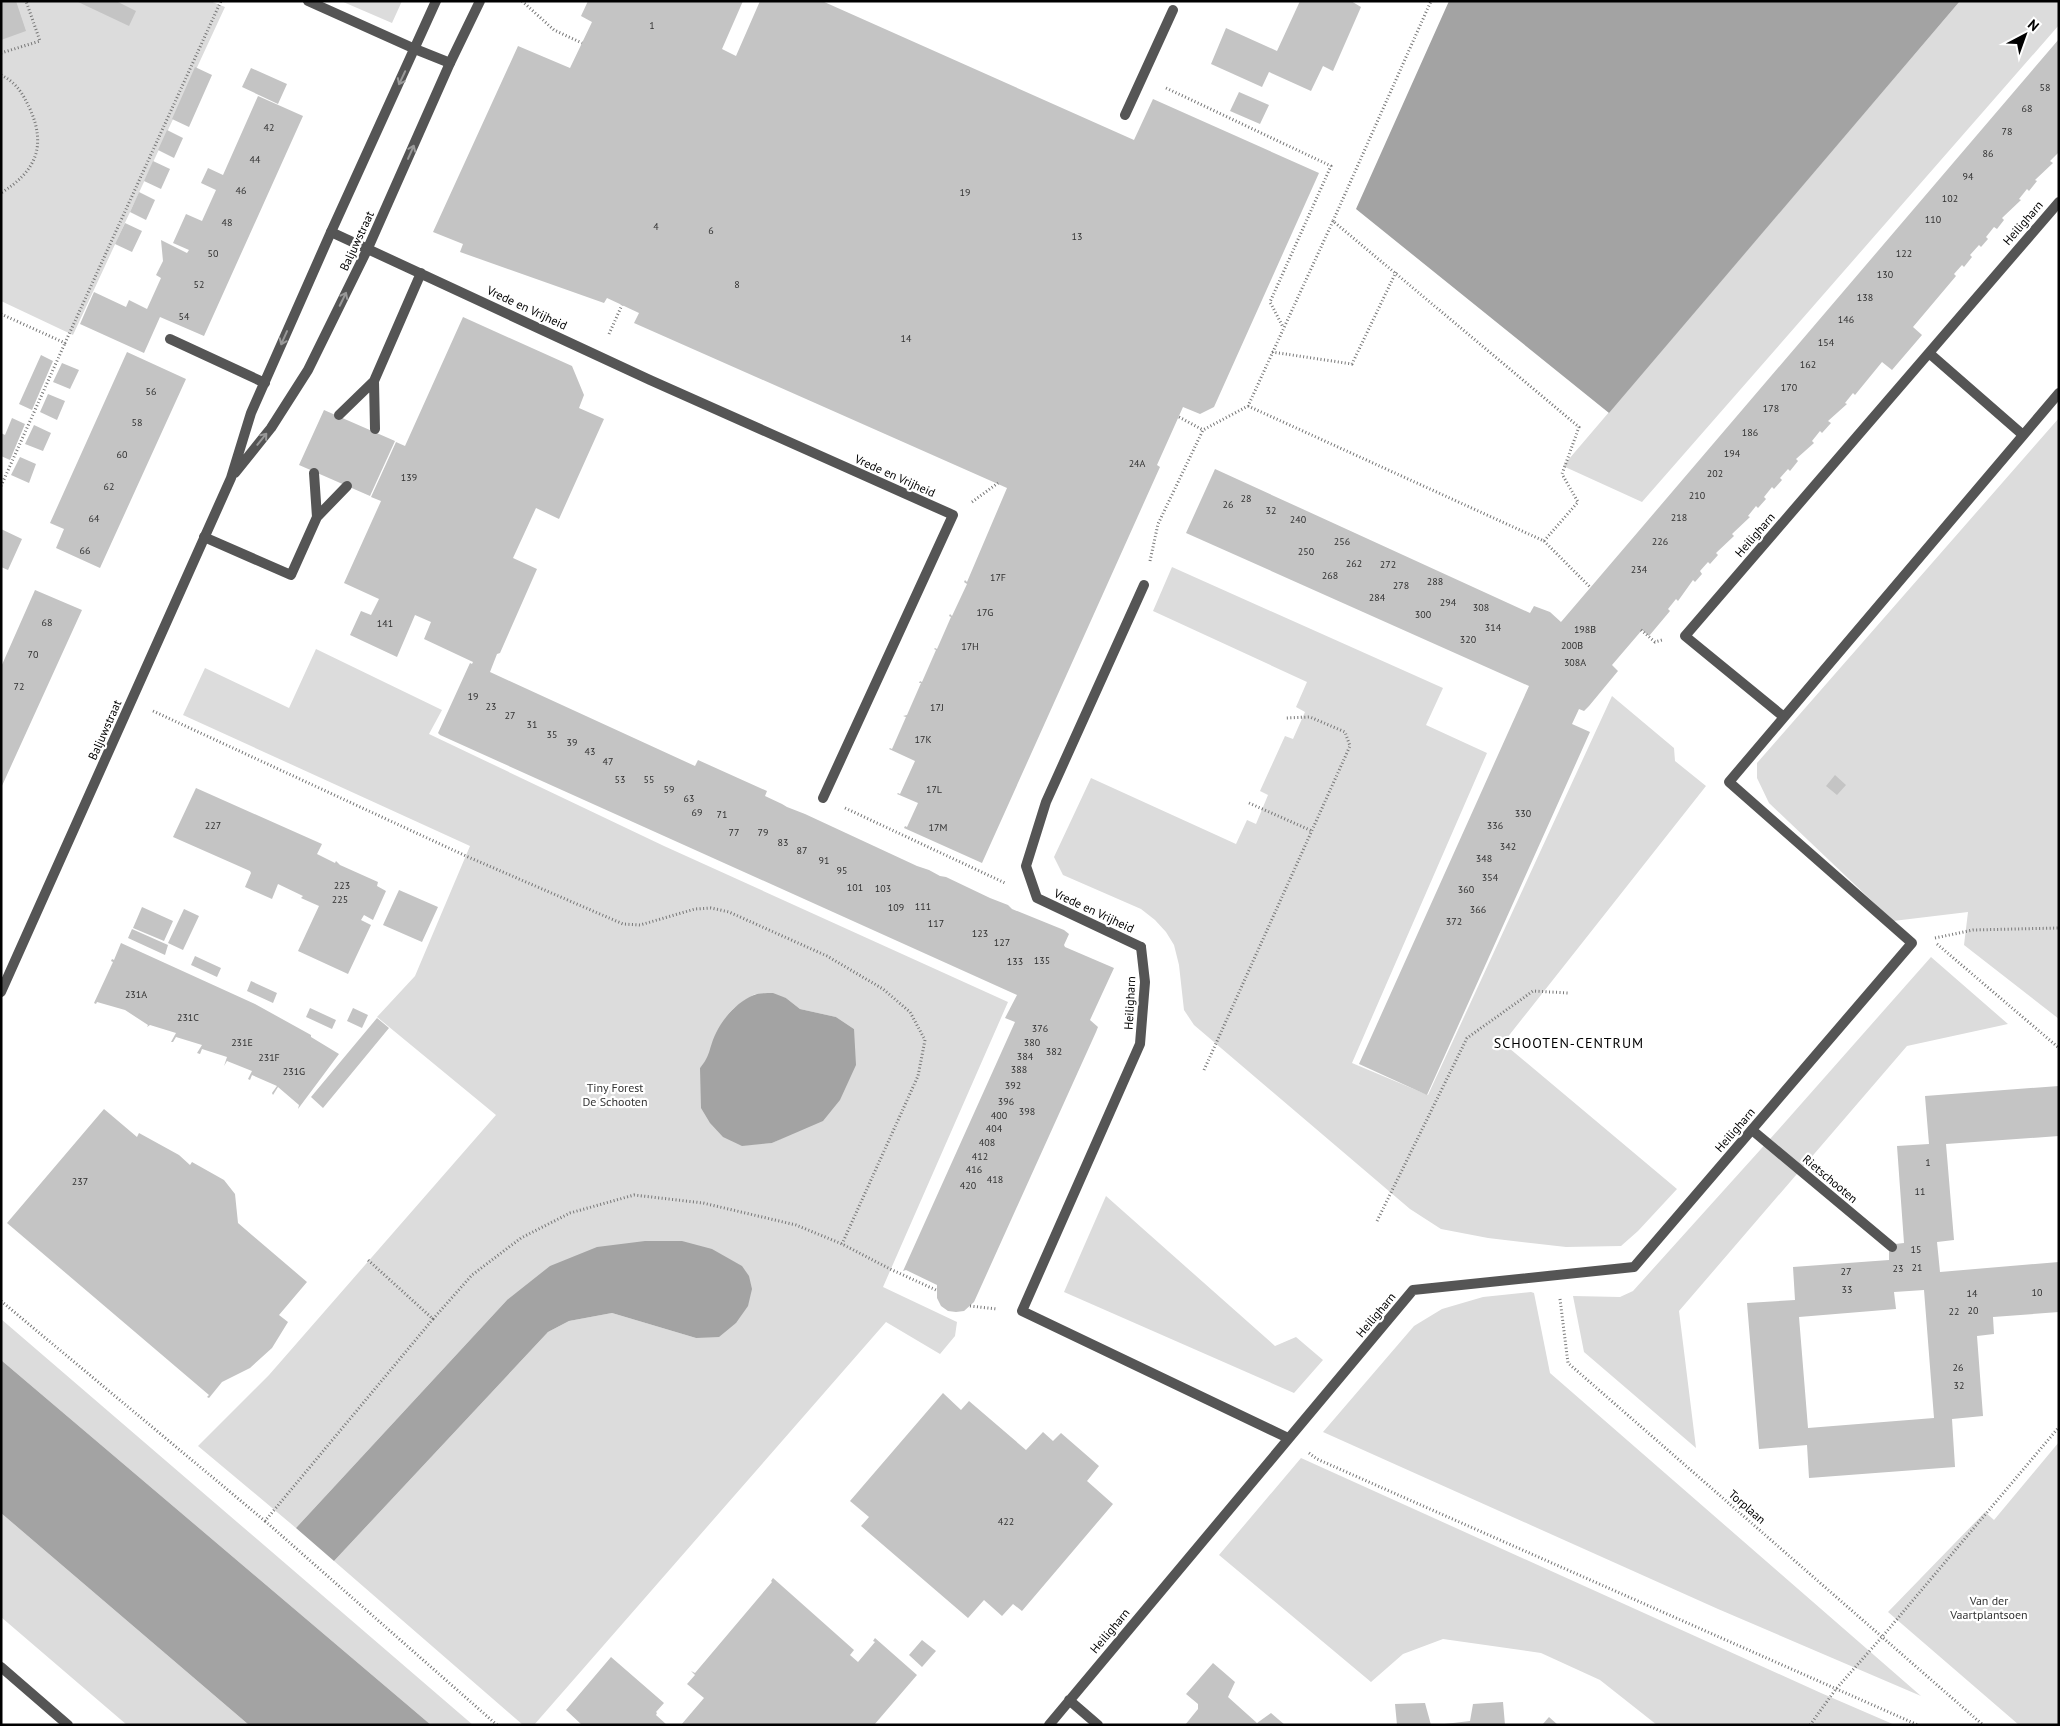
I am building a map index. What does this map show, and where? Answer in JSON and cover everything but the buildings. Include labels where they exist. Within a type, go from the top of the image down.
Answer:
[{"type":"street","points":[[308,1],[450,63]]},
{"type":"street","name":"Baljuwstraat","points":[[1,992],[231,478],[251,413],[436,1]]},
{"type":"street","name":"Baljuwstraat","points":[[231,478],[271,428],[308,370],[368,248],[450,63],[480,1]]},
{"type":"street","points":[[1125,115],[1173,10]]},
{"type":"street","name":"Heiligharn","points":[[1784,717],[1685,636],[2059,202]]},
{"type":"street","name":"Vrede en Vrijheid","points":[[331,232],[953,515]]},
{"type":"street","points":[[339,416],[374,381],[422,273]]},
{"type":"street","points":[[170,339],[265,383]]},
{"type":"street","points":[[1929,353],[2023,435]]},
{"type":"street","points":[[374,381],[375,429]]},
{"type":"street","name":"Heiligharn","points":[[1049,1725],[1413,1290],[1558,1273],[1634,1267],[1912,943],[1729,782],[2059,393]]},
{"type":"street","points":[[314,473],[317,517]]},
{"type":"street","points":[[204,537],[291,575],[317,517],[347,486]]},
{"type":"street","points":[[823,798],[953,515]]},
{"type":"street","name":"Vrede en Vrijheid","points":[[1141,947],[1037,898],[1026,866],[1046,802],[1144,585]]},
{"type":"street","name":"Heiligharn","points":[[1141,947],[1145,982],[1140,1044],[1022,1311],[1288,1438]]},
{"type":"street","name":"Rietschooten","points":[[1752,1130],[1892,1247]]},
{"type":"street","points":[[1,1667],[68,1725]]},
{"type":"street","points":[[1069,1700],[1098,1725]]},
{"type":"path","points":[[1,53],[40,42],[26,1]]},
{"type":"path","points":[[1,486],[221,1]]},
{"type":"path","points":[[522,1],[554,30],[582,43]]},
{"type":"path","points":[[1144,585],[1158,524],[1203,430],[1248,406],[1431,1]]},
{"type":"path","points":[[1,75],[12,80],[22,92],[38,132],[38,151],[29,170],[17,183],[1,193]]},
{"type":"path","points":[[1142,77],[1331,166],[1270,302],[1283,327]]},
{"type":"path","points":[[1333,221],[1579,427],[1562,474],[1578,502],[1544,541]]},
{"type":"path","points":[[1272,352],[1352,364],[1396,272]]},
{"type":"path","points":[[598,355],[622,305]]},
{"type":"path","points":[[1,314],[65,343]]},
{"type":"path","points":[[1248,406],[1544,541],[1590,587]]},
{"type":"path","points":[[1179,418],[1203,430]]},
{"type":"path","points":[[953,515],[998,483]]},
{"type":"path","points":[[132,701],[466,856],[623,924],[640,925],[695,909],[711,908],[728,912],[827,956],[883,989],[910,1012],[925,1040],[918,1076],[842,1244]]},
{"type":"path","points":[[1204,1070],[1350,746],[1345,732],[1310,717],[1285,718]]},
{"type":"path","name":"Vrede en Vrijheid","points":[[823,798],[1037,898]]},
{"type":"path","points":[[1249,803],[1312,831]]},
{"type":"path","points":[[2059,928],[1973,930],[1931,939],[2059,1048]]},
{"type":"path","points":[[1377,1221],[1467,1038],[1533,991],[1568,993]]},
{"type":"path","points":[[265,1522],[433,1319],[472,1275],[521,1238],[570,1213],[634,1195],[703,1203],[796,1226],[842,1244],[936,1290]]},
{"type":"path","points":[[368,1260],[433,1319]]},
{"type":"path","name":"Torplaan","points":[[1558,1273],[1568,1362],[1983,1725]]},
{"type":"path","points":[[1,1301],[265,1522],[498,1725]]},
{"type":"path","points":[[1810,1725],[1836,1689],[2059,1427]]},
{"type":"path","points":[[1288,1438],[1317,1459],[1918,1725]]},
{"type":"green space","points":[[1,1],[210,1],[225,7],[73,335],[1,301]]},
{"type":"green space","points":[[341,1],[402,1],[392,23]]},
{"type":"green space","points":[[1960,1],[2059,1],[2059,25],[1642,502],[1563,466]]},
{"type":"green space","points":[[2059,418],[2059,1019],[1964,945],[1968,912],[1893,921],[1769,803],[1757,778],[1757,763]]},
{"type":"green space","points":[[1172,567],[1443,688],[1426,725],[1487,753],[1352,1063],[1428,1095],[1612,696],[1674,748],[1675,761],[1706,786],[1503,1043],[1677,1189],[1638,1231],[1621,1246],[1566,1247],[1488,1238],[1441,1229],[1410,1209],[1194,1025],[1184,1010],[1179,965],[1174,945],[1155,920],[1141,909],[1063,875],[1054,857],[1091,778],[1236,844],[1247,820],[1256,824],[1268,795],[1260,791],[1285,736],[1293,739],[1305,712],[1296,707],[1307,682],[1153,611]]},
{"type":"green space","name":"Tiny Forest De Schooten","points":[[316,649],[442,710],[429,734],[664,846],[1008,1002],[883,1287],[957,1322],[955,1336],[940,1354],[886,1322],[534,1725],[523,1725],[334,1561],[548,1332],[569,1321],[612,1313],[696,1338],[736,1323],[507,1300],[296,1528],[198,1446],[269,1375],[496,1115],[377,1017],[415,976],[470,846],[183,715],[205,668],[289,708]],"holes":[[[755,994],[786,998],[800,1009],[836,1017],[854,1029],[797,1131],[772,1143],[742,1145],[737,1143],[700,1068],[708,1057],[725,1019],[734,1008]]]},
{"type":"green space","points":[[1931,957],[2008,1024],[1907,1046],[1679,1311],[1696,1448],[1584,1352],[1573,1296],[1620,1297],[1633,1291]]},
{"type":"green space","points":[[1106,1196],[1275,1346],[1296,1337],[1323,1360],[1294,1393],[1064,1292]]},
{"type":"green space","points":[[1534,1293],[1550,1373],[1921,1696],[1718,1609],[1323,1432],[1414,1326],[1442,1309],[1483,1297]]},
{"type":"green space","points":[[1,1319],[473,1725],[431,1725],[1,1360]]},
{"type":"green space","name":"Van der Vaartplantsoen","points":[[2059,1442],[2059,1725],[2019,1725],[1888,1612],[1985,1512],[1994,1520]]},
{"type":"green space","points":[[1301,1458],[1895,1725],[1657,1725],[1600,1680],[1541,1653],[1443,1639],[1403,1654],[1371,1682],[1219,1555]]},
{"type":"green space","points":[[1,1513],[249,1725],[127,1725],[1,1617]]},
{"type":"shaded area","points":[[1449,1],[1960,1],[1609,413],[1356,209]]},
{"type":"shaded area","points":[[773,993],[786,998],[800,1009],[836,1017],[854,1029],[856,1065],[840,1100],[823,1121],[772,1143],[742,1146],[723,1137],[710,1123],[701,1108],[700,1068],[708,1055],[719,1027],[727,1016],[742,1001],[754,995]]},
{"type":"shaded area","points":[[645,1241],[682,1241],[712,1249],[742,1266],[749,1276],[752,1289],[748,1306],[736,1323],[719,1337],[696,1338],[612,1313],[569,1321],[548,1332],[334,1561],[296,1528],[507,1300],[550,1266],[597,1247]]},
{"type":"shaded area","points":[[1,1360],[431,1725],[249,1725],[1,1513]]},
{"type":"district","name":"SCHOOTEN-CENTRUM","points":[[1569,1043]]}]
